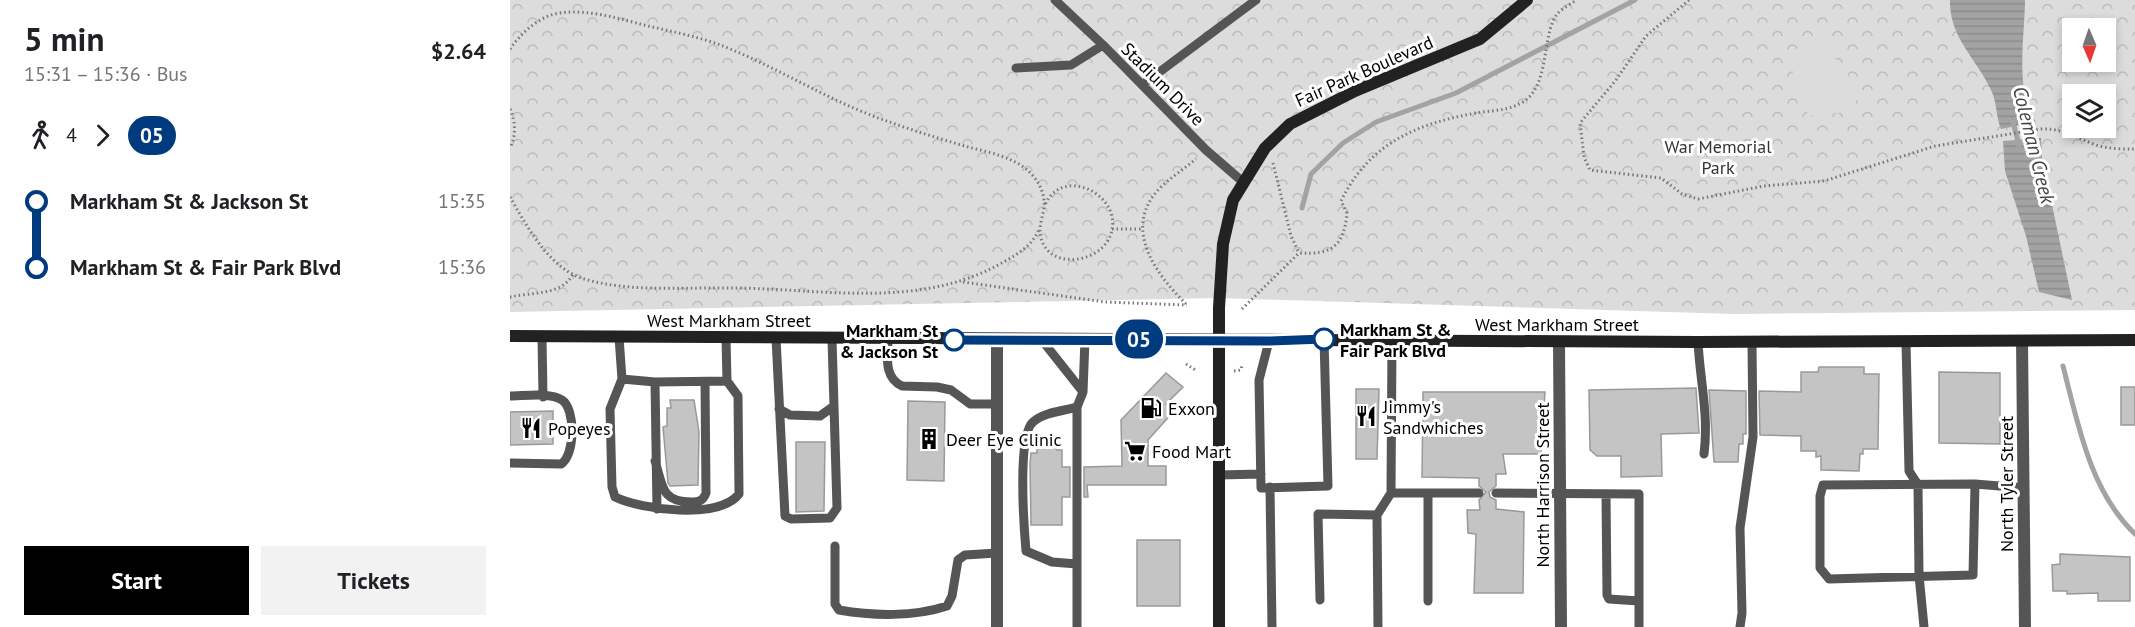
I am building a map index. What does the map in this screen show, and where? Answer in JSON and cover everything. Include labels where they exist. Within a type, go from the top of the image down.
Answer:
[{"type":"main road","name":"Fair Park Boulevard","points":[[1219,627],[1218,339],[1223,244],[1233,200],[1265,148],[1290,124],[1355,91],[1480,39],[1527,0]]},
{"type":"main road","name":"West Markham Street","points":[[510,336],[1558,342],[2135,340]]},
{"type":"street","points":[[997,340],[997,627]]},
{"type":"street","name":"North Tyler Street","points":[[2022,341],[2025,627]]},
{"type":"street","name":"North Harrison Street","points":[[1558,342],[1561,627]]},
{"type":"lane","points":[[1055,0],[1103,45]]},
{"type":"lane","points":[[1142,85],[1256,0]]},
{"type":"lane","name":"Stadium Drive","points":[[1016,68],[1071,65],[1103,45],[1206,150],[1243,182]]},
{"type":"lane","points":[[542,336],[543,397]]},
{"type":"lane","points":[[619,337],[622,379],[610,409],[612,487],[615,497],[624,502],[657,509],[719,508],[732,503],[739,494],[738,396],[727,381],[726,338]]},
{"type":"lane","points":[[776,338],[785,516],[791,519],[830,518],[837,508],[832,339]]},
{"type":"lane","points":[[888,339],[889,376],[894,382],[902,386],[951,390],[970,404],[996,404]]},
{"type":"lane","points":[[1041,339],[1083,392]]},
{"type":"lane","points":[[1077,627],[1077,407],[1083,392],[1085,339]]},
{"type":"lane","points":[[1269,341],[1259,380],[1261,488],[1328,486],[1324,339]]},
{"type":"lane","points":[[1378,627],[1377,515],[1391,493],[1392,340]]},
{"type":"lane","points":[[1698,342],[1700,379],[1705,391],[1707,433],[1704,454]]},
{"type":"lane","points":[[1740,627],[1742,613],[1740,528],[1753,437],[1752,342]]},
{"type":"lane","points":[[1906,342],[1910,471],[1918,485],[1920,575],[1924,627]]},
{"type":"lane","points":[[622,379],[655,382],[727,381]]},
{"type":"lane","points":[[655,382],[657,509]]},
{"type":"lane","points":[[655,461],[668,498],[675,502],[699,502],[704,498],[706,493],[705,382]]},
{"type":"lane","points":[[510,396],[557,398],[570,408],[570,455],[561,464],[510,463]]},
{"type":"lane","points":[[779,409],[790,415],[820,416],[834,405]]},
{"type":"lane","points":[[1077,407],[1041,417],[1031,423],[1024,437],[1023,525],[1026,551],[1052,562],[1077,564]]},
{"type":"lane","points":[[1218,475],[1261,474]]},
{"type":"lane","points":[[1975,484],[1973,575],[1829,579],[1820,568],[1820,496],[1823,485],[1975,484],[2024,488]]},
{"type":"lane","points":[[1270,487],[1272,627]]},
{"type":"lane","points":[[1391,493],[1479,493]]},
{"type":"lane","points":[[1428,493],[1428,601]]},
{"type":"lane","points":[[1496,493],[1639,494],[1639,627]]},
{"type":"lane","points":[[1606,494],[1607,595],[1609,599],[1639,601]]},
{"type":"lane","points":[[1320,600],[1318,514],[1377,515]]},
{"type":"lane","points":[[835,546],[836,604],[839,610],[856,613],[931,611],[947,606],[952,596],[957,560],[966,555],[997,553]]},
{"type":"path","points":[[1242,309],[1299,253],[1328,252],[1340,242],[1347,213],[1341,201],[1351,180],[1366,160],[1393,140],[1440,122],[1515,106],[1531,95],[1545,61],[1550,34],[1557,14],[1576,0]]},
{"type":"path","points":[[1689,0],[1646,36],[1616,80],[1581,123],[1584,157],[1590,170],[1661,178],[1682,194],[1698,199],[1764,186],[1824,181],[1935,146],[2041,129],[2054,128],[2070,132],[2098,146],[2135,149]]},
{"type":"path","points":[[510,49],[532,25],[552,15],[573,13],[612,16],[722,46],[892,124],[1014,161],[1036,178],[1045,205]]},
{"type":"path","points":[[510,109],[514,119],[514,134],[510,148]]},
{"type":"path","points":[[961,282],[1105,302],[1187,305],[1154,266],[1145,244],[1143,229],[1147,205],[1158,189],[1196,159]]},
{"type":"path","points":[[1273,161],[1291,236],[1299,253]]},
{"type":"path","points":[[510,197],[549,255],[573,274],[596,281],[652,288],[737,288],[903,294],[961,282],[976,278],[1012,258],[1034,242],[1048,196],[1058,189],[1069,186],[1092,190],[1108,206],[1112,229],[1101,250],[1080,260],[1058,256],[1048,249],[1041,240],[1040,228]]},
{"type":"path","points":[[1112,229],[1143,229]]},
{"type":"path","points":[[510,297],[559,288],[569,281],[573,274]]},
{"type":"path","points":[[1186,364],[1197,371]]},
{"type":"path","points":[[1234,370],[1241,370],[1242,364]]},
{"type":"green space","name":"War Memorial Park","points":[[510,0],[2135,0],[2135,310],[1734,314],[1219,298],[510,312]]},
{"type":"green space","points":[[1809,37],[1827,44],[1842,70],[1853,81],[1857,99],[1846,112],[1810,116],[1800,101],[1794,80],[1792,54]]},
{"type":"water","points":[[1950,0],[2025,0],[2023,80],[2029,110],[2036,122],[2001,129],[1992,92],[1954,26]]},
{"type":"water","points":[[2041,138],[2042,157],[2072,300],[2039,292],[2026,236],[2005,171],[2003,141]]},
{"type":"building","points":[[1819,367],[1864,367],[1864,374],[1879,374],[1878,449],[1863,449],[1863,454],[1860,454],[1859,471],[1821,470],[1821,456],[1816,457],[1816,451],[1801,451],[1801,436],[1760,435],[1759,391],[1801,392],[1801,372],[1818,372]]},
{"type":"building","points":[[1939,372],[2000,373],[2000,444],[1939,443]]},
{"type":"building","points":[[1166,373],[1183,387],[1166,404],[1174,411],[1148,440],[1148,466],[1166,466],[1166,485],[1087,485],[1088,497],[1084,497],[1084,467],[1122,466],[1121,420]]},
{"type":"building","points":[[2121,387],[2135,387],[2135,425],[2121,425]]},
{"type":"building","points":[[1696,388],[1699,433],[1661,434],[1662,476],[1621,477],[1621,456],[1597,456],[1590,450],[1589,390]]},
{"type":"building","points":[[1356,389],[1379,389],[1377,459],[1356,459]]},
{"type":"building","points":[[1709,390],[1746,391],[1746,434],[1743,434],[1743,444],[1739,444],[1738,462],[1714,462]]},
{"type":"building","points":[[1423,392],[1545,392],[1541,454],[1503,454],[1506,474],[1496,474],[1496,486],[1489,492],[1490,497],[1496,500],[1496,509],[1524,512],[1523,593],[1474,593],[1476,534],[1468,533],[1467,510],[1480,510],[1479,500],[1486,492],[1479,486],[1479,478],[1422,477]]},
{"type":"building","points":[[670,400],[694,400],[699,432],[698,485],[670,486],[668,483],[663,427],[667,426],[667,408],[671,408]]},
{"type":"building","name":"Deer Eye Clinic","points":[[908,401],[945,402],[944,481],[907,480]]},
{"type":"building","name":"Popeyes","points":[[553,411],[553,444],[510,445],[510,412]]},
{"type":"building","points":[[1037,438],[1057,438],[1057,450],[1062,450],[1062,467],[1070,467],[1070,497],[1062,497],[1062,525],[1031,525],[1030,463],[1031,453],[1037,453]]},
{"type":"building","points":[[796,442],[825,442],[824,511],[796,512]]},
{"type":"building","points":[[1137,540],[1180,540],[1180,606],[1137,606]]},
{"type":"building","points":[[2060,554],[2130,557],[2130,601],[2098,601],[2098,593],[2067,594],[2067,591],[2053,591],[2052,565],[2060,564]]},
{"type":"waterway","points":[[1302,208],[1311,174],[1343,143],[1376,122],[1456,93],[1635,0]]},
{"type":"waterway","name":"Coleman Creek","points":[[2013,122],[2019,145]]},
{"type":"waterway","name":"Coleman Creek","points":[[2063,366],[2081,433],[2096,477],[2107,498],[2135,534]]},
{"type":"bus line","name":"05","points":[[954,340],[1218,339],[1269,341],[1324,339]]},
{"type":"place","name":"Markham St & Fair Park Blvd","points":[[1324,339]]},
{"type":"place","name":"Markham St & Jackson St","points":[[954,340]]},
{"type":"place","name":"Exxon","points":[[1151,408]]},
{"type":"place","name":"Jimmy's Sandwhiches","points":[[1366,416]]},
{"type":"place","name":"Popeyes","points":[[531,428]]},
{"type":"place","name":"Deer Eye Clinic","points":[[929,439]]},
{"type":"place","name":"Food Mart","points":[[1135,451]]}]
